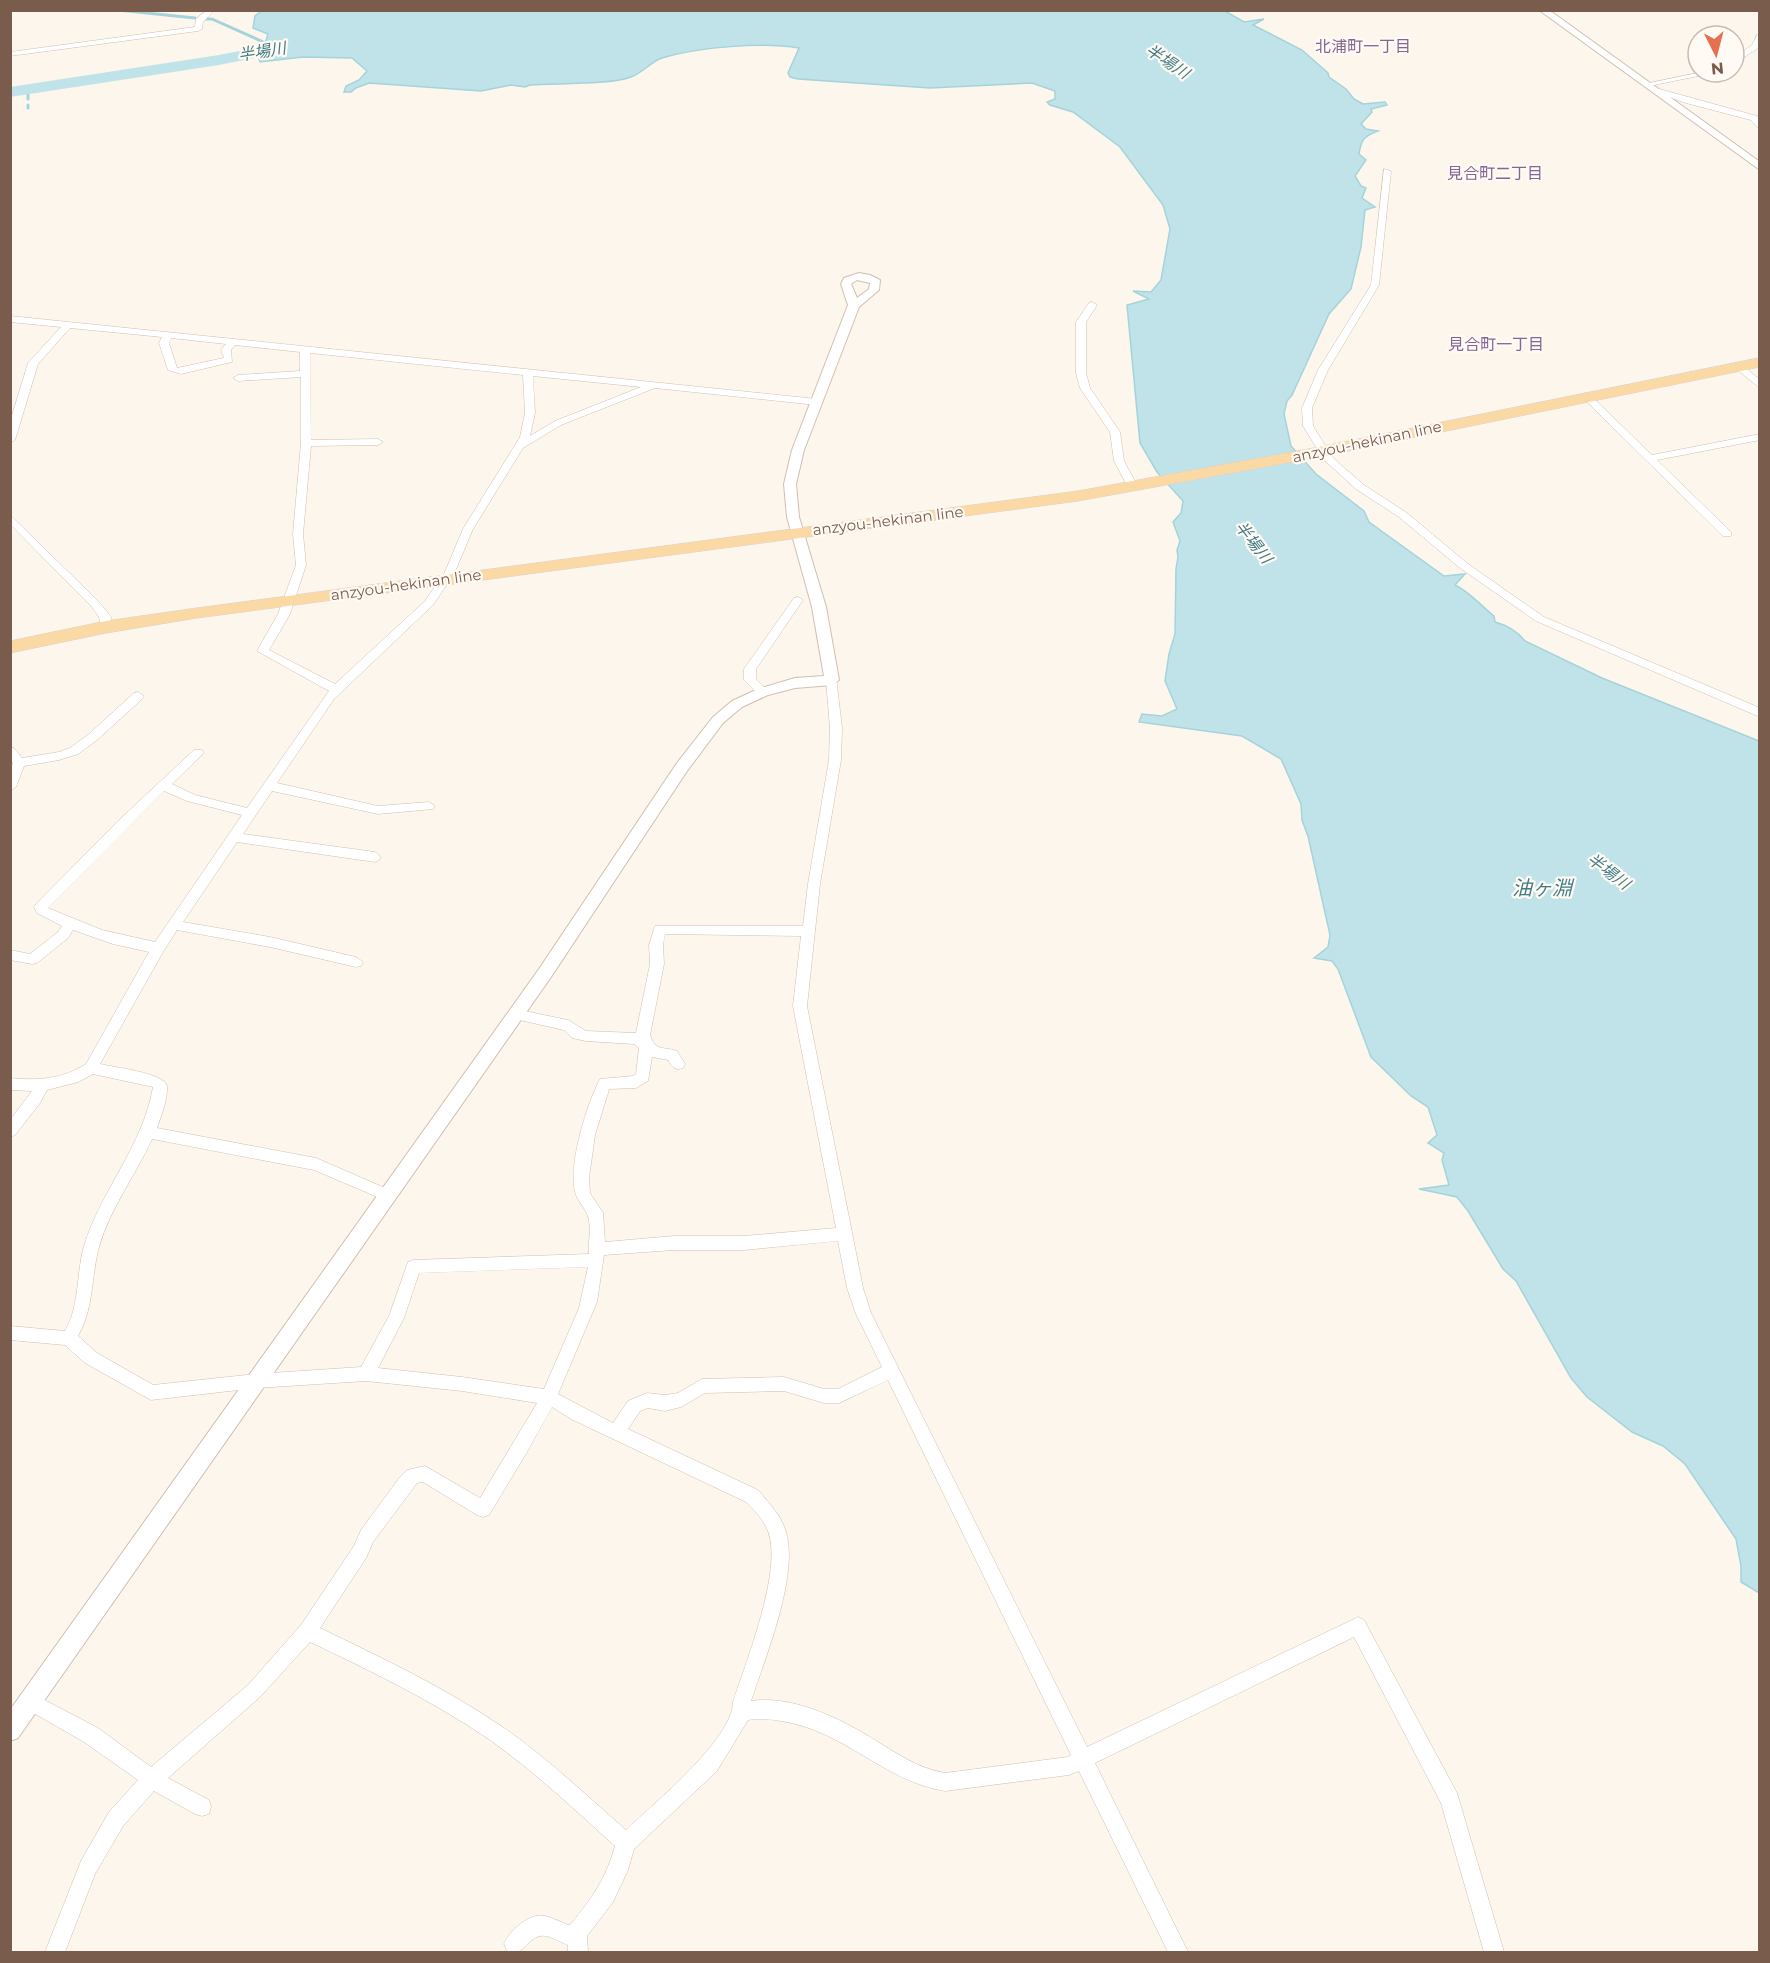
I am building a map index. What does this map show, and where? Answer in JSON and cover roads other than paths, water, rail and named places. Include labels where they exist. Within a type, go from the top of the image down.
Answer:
[{"type":"main road","name":"anzyou-hekinan line","points":[[10,648],[106,627],[287,601],[1017,505],[1133,487],[1318,452],[1760,362]]},
{"type":"street","points":[[10,54],[198,29],[199,21],[212,10]]},
{"type":"street","points":[[1543,10],[1760,167]]},
{"type":"street","points":[[1757,46],[1760,37]]},
{"type":"street","points":[[1651,87],[1686,79]]},
{"type":"street","points":[[1651,87],[1689,101],[1754,118],[1760,128]]},
{"type":"street","points":[[1387,171],[1375,285],[1323,370],[1307,408],[1308,426],[1318,452],[1360,487],[1403,515],[1464,566],[1540,619],[1616,654],[1760,713]]},
{"type":"street","points":[[854,305],[790,476],[790,499],[797,533],[819,607],[832,680],[836,728],[835,759],[807,931],[800,1005],[845,1234],[860,1303],[1082,1761],[1178,1953]]},
{"type":"street","points":[[1092,305],[1081,322],[1081,373],[1089,394],[1115,432],[1119,461],[1133,487]]},
{"type":"street","points":[[10,319],[817,402]]},
{"type":"street","points":[[10,440],[33,363],[68,325]]},
{"type":"street","points":[[168,335],[164,343],[173,370],[181,371],[229,360],[226,350],[232,342]]},
{"type":"street","points":[[305,349],[306,443],[298,534],[301,565],[284,614],[263,651],[335,689]]},
{"type":"street","points":[[1738,366],[1760,385]]},
{"type":"street","points":[[10,1084],[42,1085],[76,1077],[91,1068],[158,948],[335,689],[429,603],[445,580],[468,529],[508,461],[519,447],[530,420],[528,372]]},
{"type":"street","points":[[238,378],[305,374]]},
{"type":"street","points":[[519,447],[558,423],[654,385]]},
{"type":"street","points":[[1586,396],[1727,534]]},
{"type":"street","points":[[1651,458],[1760,436]]},
{"type":"street","points":[[306,443],[378,442]]},
{"type":"street","points":[[10,518],[96,605],[105,617],[106,627]]},
{"type":"street","points":[[763,692],[753,684],[748,674],[798,600]]},
{"type":"street","points":[[10,1730],[515,1014],[706,735],[728,710],[763,692],[795,684],[832,680]]},
{"type":"street","points":[[19,763],[64,755],[85,744],[138,696]]},
{"type":"street","points":[[10,751],[19,763]]},
{"type":"street","points":[[158,948],[136,945],[69,925],[42,910],[44,902],[198,753]]},
{"type":"street","points":[[10,787],[19,763]]},
{"type":"street","points":[[163,785],[191,798],[251,813]]},
{"type":"street","points":[[269,786],[378,810],[429,806]]},
{"type":"street","points":[[234,837],[375,857]]},
{"type":"street","points":[[10,955],[32,959],[63,935],[69,925]]},
{"type":"street","points":[[175,925],[270,942],[356,962]]},
{"type":"street","points":[[678,1064],[672,1055],[655,1053],[646,1043],[643,1035],[657,964],[656,945],[660,928],[807,931]]},
{"type":"street","points":[[515,1014],[568,1025],[577,1034],[637,1039],[646,1043]]},
{"type":"street","points":[[55,1953],[88,1868],[116,1819],[152,1779],[254,1691],[307,1631],[360,1552],[367,1536],[412,1476],[425,1474],[483,1509],[523,1448],[566,1363],[592,1292],[597,1226],[595,1213],[582,1191],[581,1177],[597,1096],[605,1083],[636,1082],[644,1077],[646,1043]]},
{"type":"street","points":[[69,1338],[76,1329],[82,1308],[89,1260],[96,1234],[147,1132],[160,1085],[158,1082],[91,1068]]},
{"type":"street","points":[[10,1131],[35,1099],[42,1085]]},
{"type":"street","points":[[147,1132],[316,1164],[387,1195]]},
{"type":"street","points":[[366,1374],[396,1318],[413,1267],[595,1255],[674,1243],[744,1242],[845,1234]]},
{"type":"street","points":[[10,1333],[69,1338],[91,1358],[151,1393],[256,1381],[366,1374],[462,1384],[549,1397],[577,1414],[752,1496],[773,1522],[778,1534],[780,1570],[742,1702],[742,1714]]},
{"type":"street","points":[[617,1431],[634,1406],[647,1400],[665,1403],[681,1400],[702,1386],[784,1384],[824,1396],[839,1396],[892,1371]]},
{"type":"street","points":[[514,1944],[532,1928],[543,1925],[568,1935],[578,1943],[606,1895],[618,1870],[626,1844],[710,1764],[742,1714],[750,1710],[767,1709],[806,1716],[850,1736],[893,1763],[930,1781],[945,1782],[1069,1766],[1358,1626],[1439,1775],[1450,1800],[1494,1953]]},
{"type":"street","points":[[307,1631],[407,1681],[479,1722],[531,1760],[626,1844]]},
{"type":"street","points":[[31,1702],[91,1735],[152,1779],[202,1807]]},
{"type":"water","name":"油ヶ淵","points":[[263,10],[1225,11],[1244,22],[1264,19],[1253,25],[1302,50],[1354,99],[1363,104],[1385,102],[1387,105],[1371,109],[1372,112],[1361,124],[1366,129],[1378,131],[1366,137],[1362,142],[1359,154],[1366,160],[1355,176],[1361,186],[1366,188],[1362,198],[1375,207],[1365,210],[1361,247],[1351,289],[1329,314],[1292,395],[1287,401],[1284,414],[1291,446],[1316,474],[1364,511],[1369,522],[1444,576],[1465,574],[1455,585],[1471,595],[1494,616],[1495,622],[1512,629],[1525,641],[1602,678],[1759,741],[1759,1593],[1741,1582],[1741,1566],[1736,1539],[1685,1464],[1663,1446],[1632,1432],[1587,1397],[1571,1378],[1516,1281],[1503,1269],[1457,1197],[1419,1189],[1449,1185],[1442,1160],[1444,1153],[1428,1143],[1437,1135],[1428,1107],[1411,1096],[1371,1057],[1338,969],[1332,961],[1314,958],[1328,947],[1330,935],[1308,836],[1302,820],[1301,804],[1281,759],[1242,736],[1139,722],[1142,714],[1162,716],[1177,709],[1165,681],[1175,634],[1177,550],[1180,541],[1173,522],[1181,513],[1183,501],[1157,472],[1140,443],[1127,305],[1149,299],[1133,291],[1151,292],[1161,280],[1170,229],[1163,205],[1120,147],[1073,112],[1050,105],[1047,102],[1055,99],[1055,91],[1032,83],[930,88],[798,79],[790,77],[788,73],[799,48],[784,46],[730,47],[677,54],[662,58],[639,73],[622,80],[525,87],[511,85],[481,91],[369,83],[351,92],[344,92],[346,86],[359,80],[367,71],[352,58],[303,57],[260,62],[255,47],[264,47],[268,34],[253,28],[255,16]]},
{"type":"waterway","points":[[118,10],[195,18]]},
{"type":"waterway","points":[[205,19],[212,19],[270,45]]},
{"type":"waterway","name":"半場川","points":[[10,92],[219,60],[296,45]]},
{"type":"waterway","points":[[28,89],[28,99]]},
{"type":"district","name":"北浦町一丁目","points":[[1363,46]]},
{"type":"district","name":"見合町二丁目","points":[[1495,173]]},
{"type":"district","name":"見合町一丁目","points":[[1496,344]]}]
